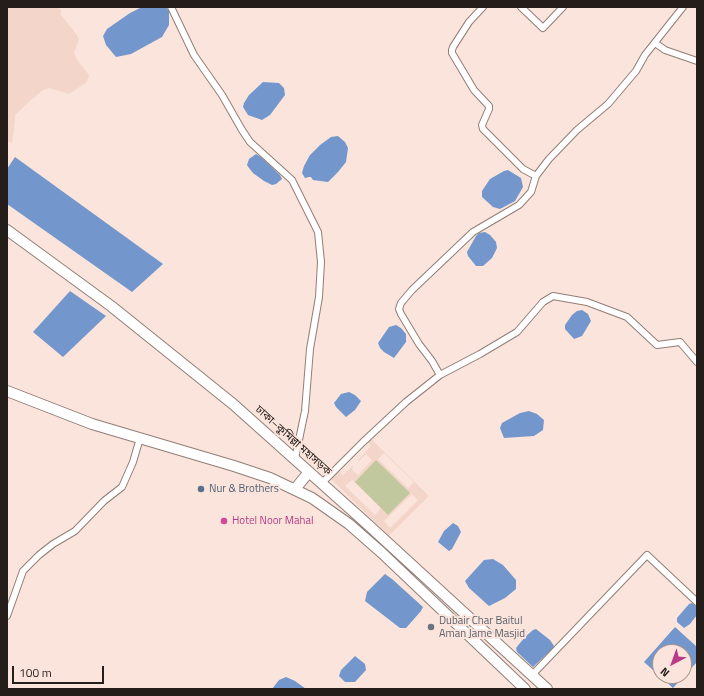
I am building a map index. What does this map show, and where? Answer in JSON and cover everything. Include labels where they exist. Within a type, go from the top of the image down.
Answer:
[{"type":"highway","name":"ঢাকা–কুমিল্লা মহাসড়ক","points":[[7,230],[111,306],[233,404],[322,483],[547,689]]},
{"type":"highway","points":[[7,390],[92,424],[270,478],[312,498],[349,524],[525,689]]},
{"type":"highway","points":[[295,489],[309,472]]},
{"type":"highway","points":[[312,498],[322,483]]},
{"type":"street","points":[[171,7],[194,55],[222,95],[242,130],[250,142],[292,180],[318,232],[321,262],[319,297],[310,349],[305,411],[294,459]]},
{"type":"street","points":[[483,7],[469,22],[453,47],[452,53],[474,90],[489,106],[482,125],[483,128],[523,169],[536,176]]},
{"type":"street","points":[[521,7],[543,28],[563,7]]},
{"type":"street","points":[[440,375],[432,361],[419,344],[399,308],[412,290],[473,232],[519,205],[531,192],[536,176],[554,154],[577,130],[608,104],[636,71],[645,55],[683,7]]},
{"type":"street","points":[[655,43],[665,50],[697,61]]},
{"type":"street","points":[[322,483],[406,402],[440,375],[517,332],[543,302],[553,296],[587,302],[627,317],[657,345],[680,342],[697,362]]},
{"type":"street","points":[[7,616],[23,571],[44,551],[75,531],[104,502],[122,487],[133,462],[140,438]]},
{"type":"street","points":[[532,675],[647,555],[697,602]]},
{"type":"shaded area","points":[[7,7],[58,7],[61,10],[61,15],[79,39],[74,53],[78,61],[89,75],[87,82],[69,94],[49,88],[43,90],[31,100],[15,115],[12,143],[7,141]]},
{"type":"shaded area","points":[[369,437],[429,496],[389,536],[329,477]],"holes":[[[366,441],[371,446],[358,460],[359,461],[366,454],[372,460],[358,475],[352,470],[352,466],[343,475],[338,470]],[[384,453],[414,482],[408,488],[378,459]],[[352,480],[381,508],[375,515],[345,486]],[[412,494],[418,500],[390,528],[384,521]]]},
{"type":"green space","points":[[376,460],[410,493],[388,515],[355,482]]},
{"type":"water","points":[[142,7],[166,7],[169,11],[169,25],[162,37],[131,54],[116,57],[106,45],[103,36],[107,29],[130,13]]},
{"type":"water","points":[[263,82],[279,83],[284,88],[285,95],[270,115],[262,120],[248,115],[243,107],[249,95]]},
{"type":"water","points":[[338,136],[345,142],[348,148],[346,162],[328,182],[313,180],[311,177],[305,178],[302,173],[310,155],[331,137]]},
{"type":"water","points":[[256,154],[280,175],[282,179],[276,184],[272,185],[253,173],[247,165],[249,159]]},
{"type":"water","points":[[15,157],[163,264],[132,292],[7,204],[7,169]]},
{"type":"water","points":[[508,170],[521,178],[523,187],[515,201],[500,209],[493,207],[482,197],[482,191],[490,179]]},
{"type":"water","points":[[485,232],[496,242],[497,248],[492,258],[483,266],[476,266],[468,256],[467,252],[476,236],[479,233]]},
{"type":"water","points":[[70,291],[106,316],[63,357],[33,332]]},
{"type":"water","points":[[582,310],[588,314],[591,321],[582,336],[574,339],[565,329],[565,325],[572,315],[577,311]]},
{"type":"water","points":[[396,325],[406,334],[406,342],[394,358],[384,352],[378,343],[389,327]]},
{"type":"water","points":[[349,392],[361,401],[355,410],[346,417],[334,403],[341,394]]},
{"type":"water","points":[[529,411],[537,414],[544,420],[543,430],[534,436],[504,438],[500,428],[502,423],[520,413]]},
{"type":"water","points":[[453,523],[458,526],[461,532],[452,549],[449,551],[438,542],[444,531]]},
{"type":"water","points":[[493,559],[503,565],[516,580],[516,589],[505,598],[489,606],[469,588],[465,581],[484,560]]},
{"type":"water","points":[[385,574],[423,607],[406,628],[400,628],[365,601],[367,592]]},
{"type":"water","points":[[692,603],[697,607],[697,615],[690,624],[684,628],[677,622],[677,618],[689,604]]},
{"type":"water","points":[[675,627],[697,647],[697,662],[692,667],[692,644],[660,644]]},
{"type":"water","points":[[536,629],[550,640],[554,646],[533,667],[517,652],[516,648],[525,637]]},
{"type":"water","points":[[652,653],[652,669],[644,662]]},
{"type":"water","points":[[355,656],[365,664],[366,670],[355,682],[345,682],[339,676],[341,670]]},
{"type":"water","points":[[286,677],[295,681],[306,689],[272,689],[279,680]]},
{"type":"water","points":[[669,684],[677,684],[673,688]]},
{"type":"place","name":"Nur & Brothers","points":[[201,489]]},
{"type":"place","name":"Hotel Noor Mahal","points":[[224,521]]},
{"type":"place","name":"Dubair Char Baitul Aman Jame Masjid","points":[[431,627]]}]
